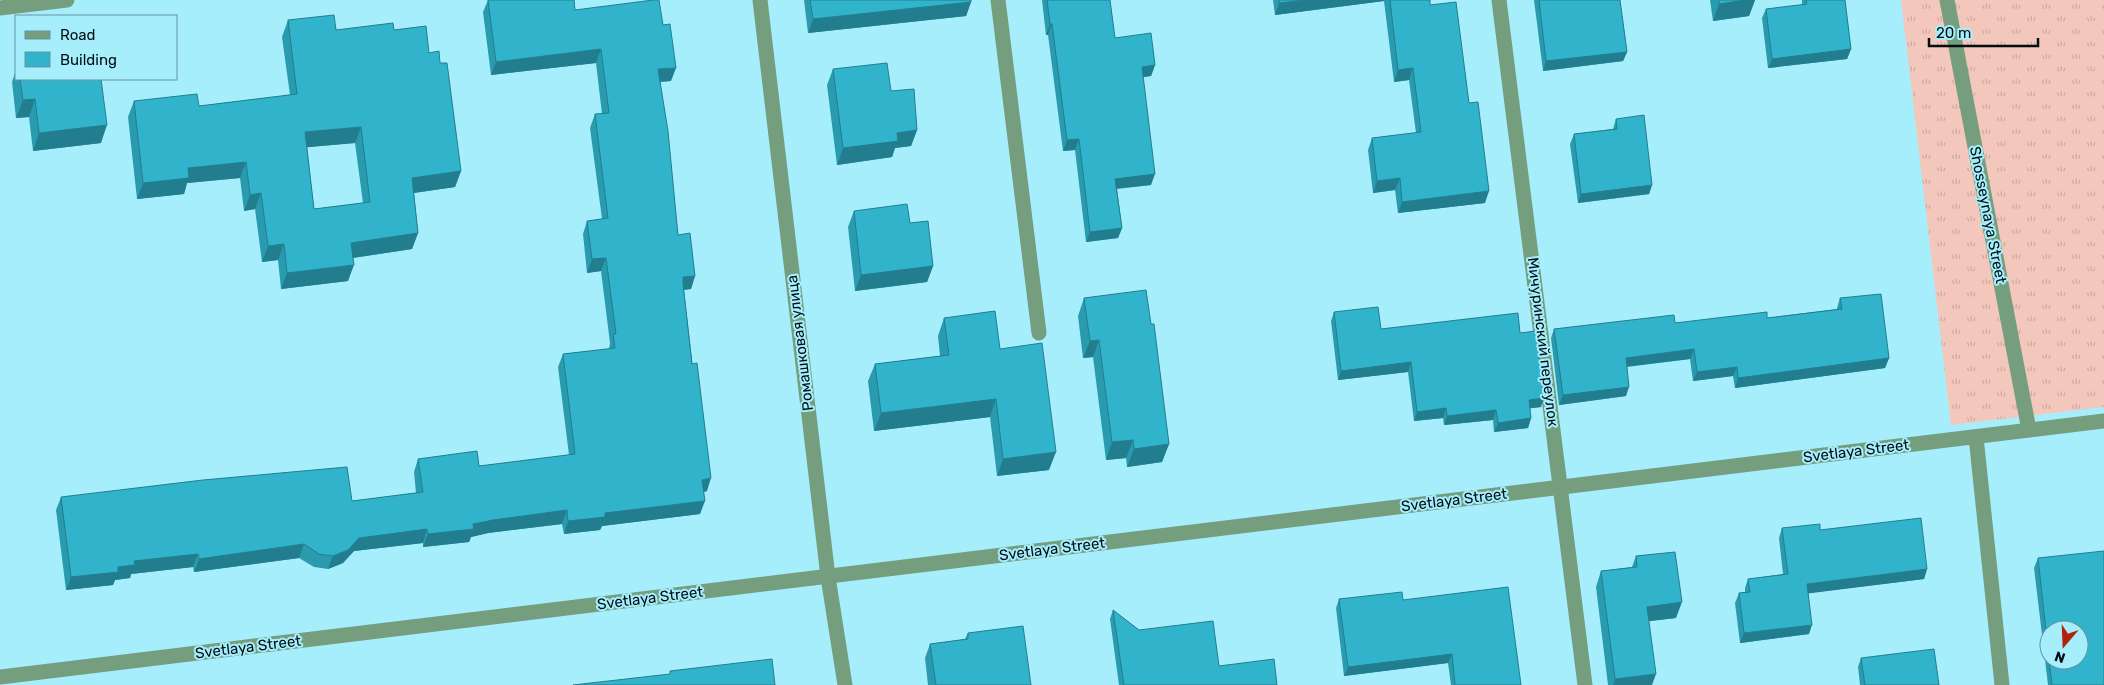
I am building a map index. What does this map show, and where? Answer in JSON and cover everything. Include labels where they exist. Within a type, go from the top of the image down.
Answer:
[{"type":"street","points":[[0,8],[66,0]]},
{"type":"street","name":"Ромашковая улица","points":[[760,0],[828,577],[845,685]]},
{"type":"street","points":[[998,0],[1039,333]]},
{"type":"street","name":"Мичуринский переулок","points":[[1499,0],[1562,487],[1585,685]]},
{"type":"street","name":"Shosseynaya Street","points":[[1947,0],[2029,430]]},
{"type":"street","name":"Svetlaya Street","points":[[0,677],[2104,421]]},
{"type":"street","points":[[1976,437],[2002,685]]},
{"type":"green space","points":[[1901,0],[2104,0],[2104,407],[1951,425]]},
{"type":"building","points":[[488,0],[574,0],[575,10],[659,0],[663,25],[670,24],[676,68],[658,69],[668,131],[678,235],[690,233],[695,276],[683,277],[683,284],[692,364],[697,363],[711,478],[702,480],[705,501],[605,513],[605,517],[568,521],[567,510],[473,524],[474,529],[428,534],[427,529],[359,538],[348,550],[333,556],[319,554],[304,544],[199,559],[198,554],[134,561],[135,565],[118,567],[118,572],[71,577],[61,497],[203,480],[347,467],[352,501],[423,492],[418,459],[477,451],[479,466],[575,454],[563,354],[615,348],[613,334],[616,334],[606,258],[592,259],[587,221],[608,218],[595,114],[609,113],[601,49],[496,62]]},
{"type":"building","points":[[810,0],[971,0],[971,2],[813,19]]},
{"type":"building","points":[[1047,0],[1110,0],[1115,38],[1151,33],[1155,65],[1142,67],[1155,174],[1115,179],[1122,228],[1090,232],[1079,139],[1067,140],[1052,24],[1050,24]]},
{"type":"building","points":[[1279,0],[1306,0],[1279,3]]},
{"type":"building","points":[[1390,0],[1430,0],[1430,5],[1456,2],[1469,103],[1478,102],[1489,191],[1402,202],[1400,178],[1377,181],[1372,138],[1421,132],[1413,68],[1398,70]]},
{"type":"building","points":[[1539,0],[1620,0],[1627,52],[1546,61]]},
{"type":"building","points":[[1719,0],[1746,0],[1719,4]]},
{"type":"building","points":[[1806,0],[1845,0],[1851,49],[1772,59],[1766,9],[1807,4]]},
{"type":"building","points":[[334,15],[336,30],[393,23],[394,30],[426,26],[429,53],[439,51],[440,63],[447,63],[461,171],[412,178],[418,233],[351,243],[354,265],[287,273],[284,244],[268,246],[261,193],[250,195],[246,162],[188,168],[189,178],[143,183],[134,101],[197,94],[199,106],[297,94],[288,20]],"holes":[[[361,127],[370,202],[314,209],[305,132]]]},
{"type":"building","points":[[887,63],[891,91],[914,89],[917,130],[897,133],[898,141],[843,148],[833,69]]},
{"type":"building","points":[[20,80],[101,80],[107,125],[39,133],[35,99],[23,100]]},
{"type":"building","points":[[1644,115],[1652,185],[1581,194],[1574,134],[1617,129],[1616,119]]},
{"type":"building","points":[[907,204],[910,223],[928,221],[933,266],[861,275],[854,211]]},
{"type":"building","points":[[1146,290],[1151,324],[1154,324],[1169,444],[1134,449],[1133,440],[1112,442],[1099,340],[1090,341],[1084,298]]},
{"type":"building","points":[[1881,294],[1889,358],[1738,378],[1737,367],[1697,372],[1694,349],[1626,358],[1629,387],[1563,395],[1554,329],[1674,315],[1675,323],[1767,312],[1767,318],[1842,309],[1840,298]]},
{"type":"building","points":[[1378,307],[1381,329],[1518,313],[1520,333],[1536,331],[1544,398],[1529,400],[1531,418],[1498,423],[1496,410],[1447,416],[1446,408],[1417,412],[1411,362],[1341,371],[1334,312]]},
{"type":"building","points":[[995,311],[1000,349],[1042,343],[1056,452],[1003,459],[996,399],[881,413],[875,364],[949,355],[944,318]]},
{"type":"building","points":[[1921,518],[1927,569],[1807,584],[1812,625],[1744,633],[1739,593],[1750,592],[1748,579],[1788,574],[1782,528],[1820,524],[1820,530]]},
{"type":"building","points":[[2104,551],[2104,685],[2052,685],[2050,670],[2089,670],[2089,620],[2045,620],[2038,558]]},
{"type":"building","points":[[1675,552],[1682,602],[1647,607],[1656,674],[1615,679],[1601,571],[1637,567],[1636,556]]},
{"type":"building","points":[[1508,587],[1521,685],[1455,685],[1452,654],[1348,667],[1339,599],[1402,592],[1403,600]]},
{"type":"building","points":[[1113,610],[1139,630],[1213,621],[1219,666],[1274,659],[1277,685],[1124,685]]},
{"type":"building","points":[[1023,626],[1031,685],[936,685],[930,644],[968,639],[968,633]]},
{"type":"building","points":[[1934,649],[1939,685],[1865,685],[1861,658]]},
{"type":"building","points":[[772,659],[775,685],[573,685],[670,674],[670,671]]}]
